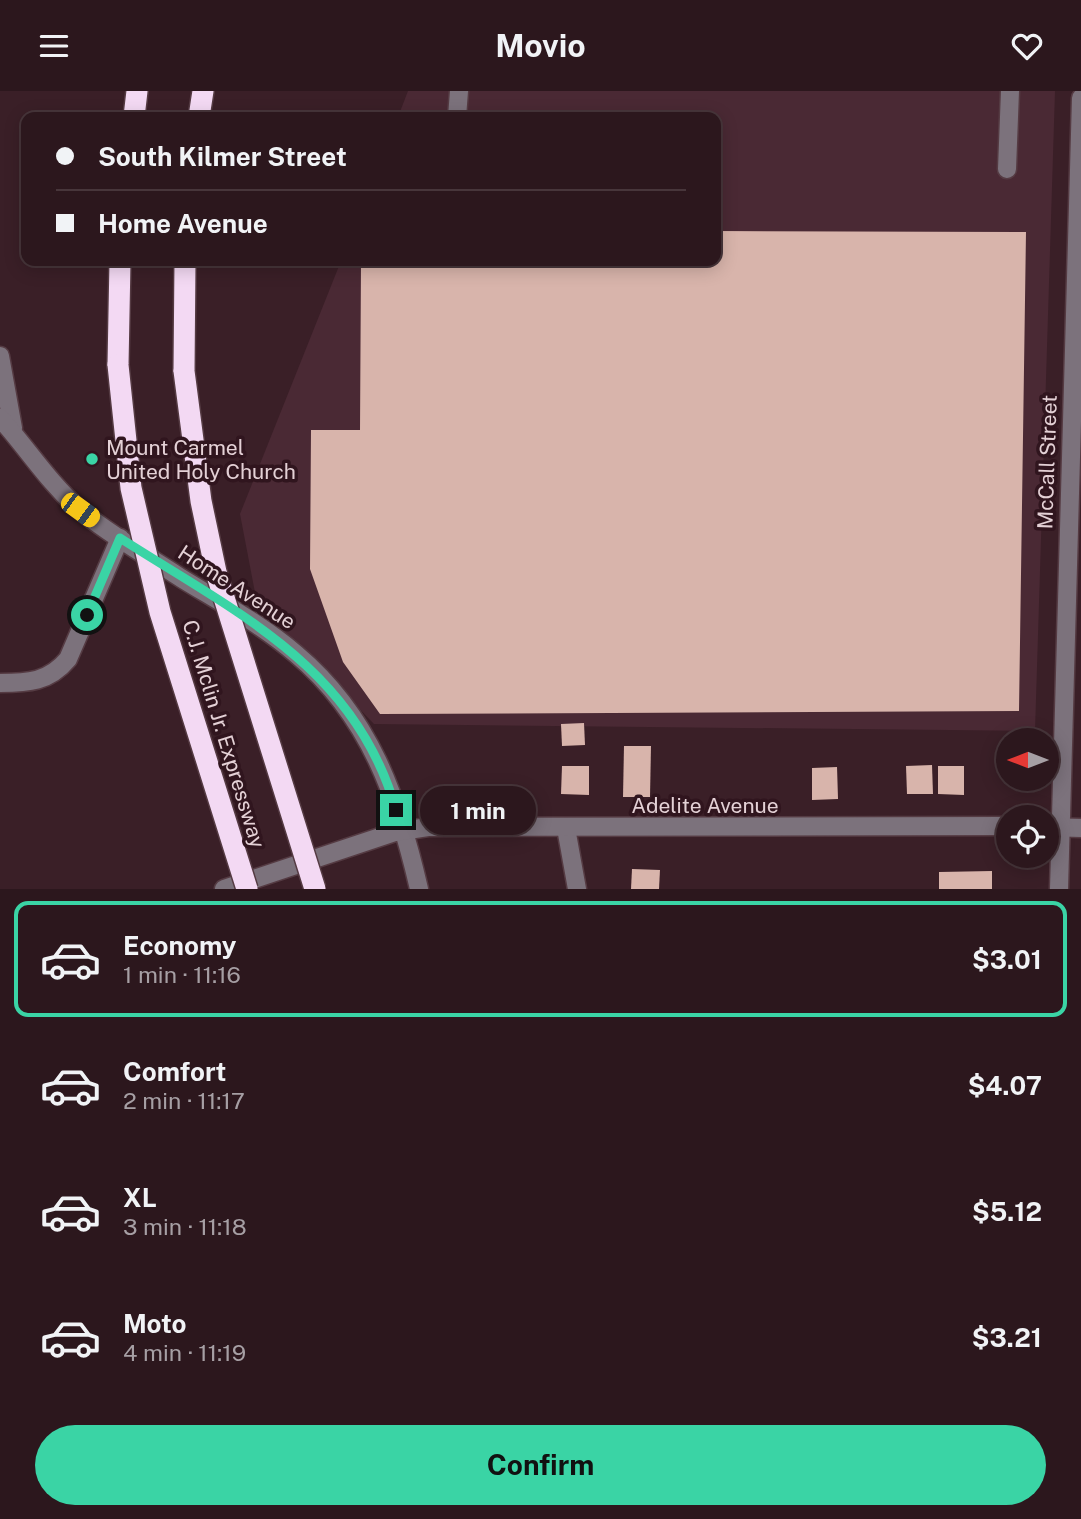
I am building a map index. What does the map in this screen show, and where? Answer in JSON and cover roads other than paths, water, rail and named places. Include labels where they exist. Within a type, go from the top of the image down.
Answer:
[{"type":"highway","points":[[135,112],[137,91]]},
{"type":"highway","points":[[200,112],[202,91]]},
{"type":"highway","name":"C.J. Mclin Jr. Expressway","points":[[120,266],[118,365],[131,488],[160,613],[247,889]]},
{"type":"highway","name":"C.J. Mclin Jr. Expressway","points":[[186,266],[184,371],[201,501],[216,572],[315,889]]},
{"type":"street","points":[[457,112],[459,91]]},
{"type":"street","points":[[1007,169],[1010,91]]},
{"type":"street","name":"McCall Street","points":[[1059,806],[1072,704],[1081,98]]},
{"type":"street","name":"Home Avenue","points":[[0,356],[8,415],[15,435]]},
{"type":"street","name":"Home Avenue","points":[[0,418],[51,482],[80,510],[260,627],[320,677],[351,713],[375,752],[419,889]]},
{"type":"street","points":[[0,683],[28,683],[45,679],[68,659],[120,538]]},
{"type":"street","name":"Adelite Avenue","points":[[224,889],[402,830],[428,827],[996,827]]},
{"type":"street","points":[[566,828],[577,889]]},
{"type":"street","points":[[1059,830],[1081,828]]},
{"type":"street","name":"McCall Street","points":[[1058,868],[1059,889]]},
{"type":"place","name":"Mount Carmel United Holy Church","points":[[92,459]]}]
